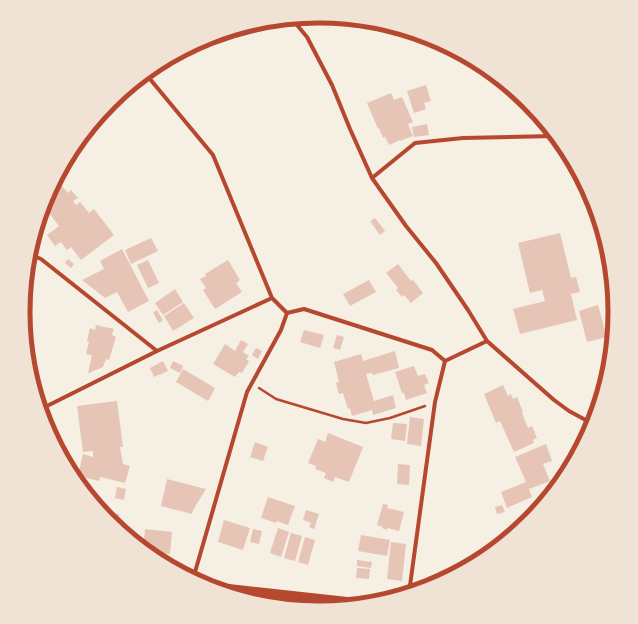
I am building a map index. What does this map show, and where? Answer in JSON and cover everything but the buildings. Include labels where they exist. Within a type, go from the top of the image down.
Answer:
[{"type":"street","points":[[296,24],[307,37],[332,85],[372,178],[406,226],[436,263],[487,341],[554,400],[587,421]]},
{"type":"street","points":[[150,78],[213,155],[272,298],[287,313]]},
{"type":"street","points":[[372,178],[415,143],[464,138],[548,136]]},
{"type":"street","points":[[36,257],[41,259],[157,351]]},
{"type":"street","points":[[45,406],[157,351],[272,298]]},
{"type":"street","points":[[287,313],[304,309],[432,350],[445,361]]},
{"type":"street","points":[[196,573],[247,392],[282,330],[287,313]]},
{"type":"street","points":[[445,361],[487,341]]},
{"type":"street","points":[[410,587],[435,402],[445,361]]},
{"type":"street","points":[[233,588],[341,600]]},
{"type":"path","points":[[252,384],[276,399],[343,419],[366,423],[390,418],[435,402]]}]
